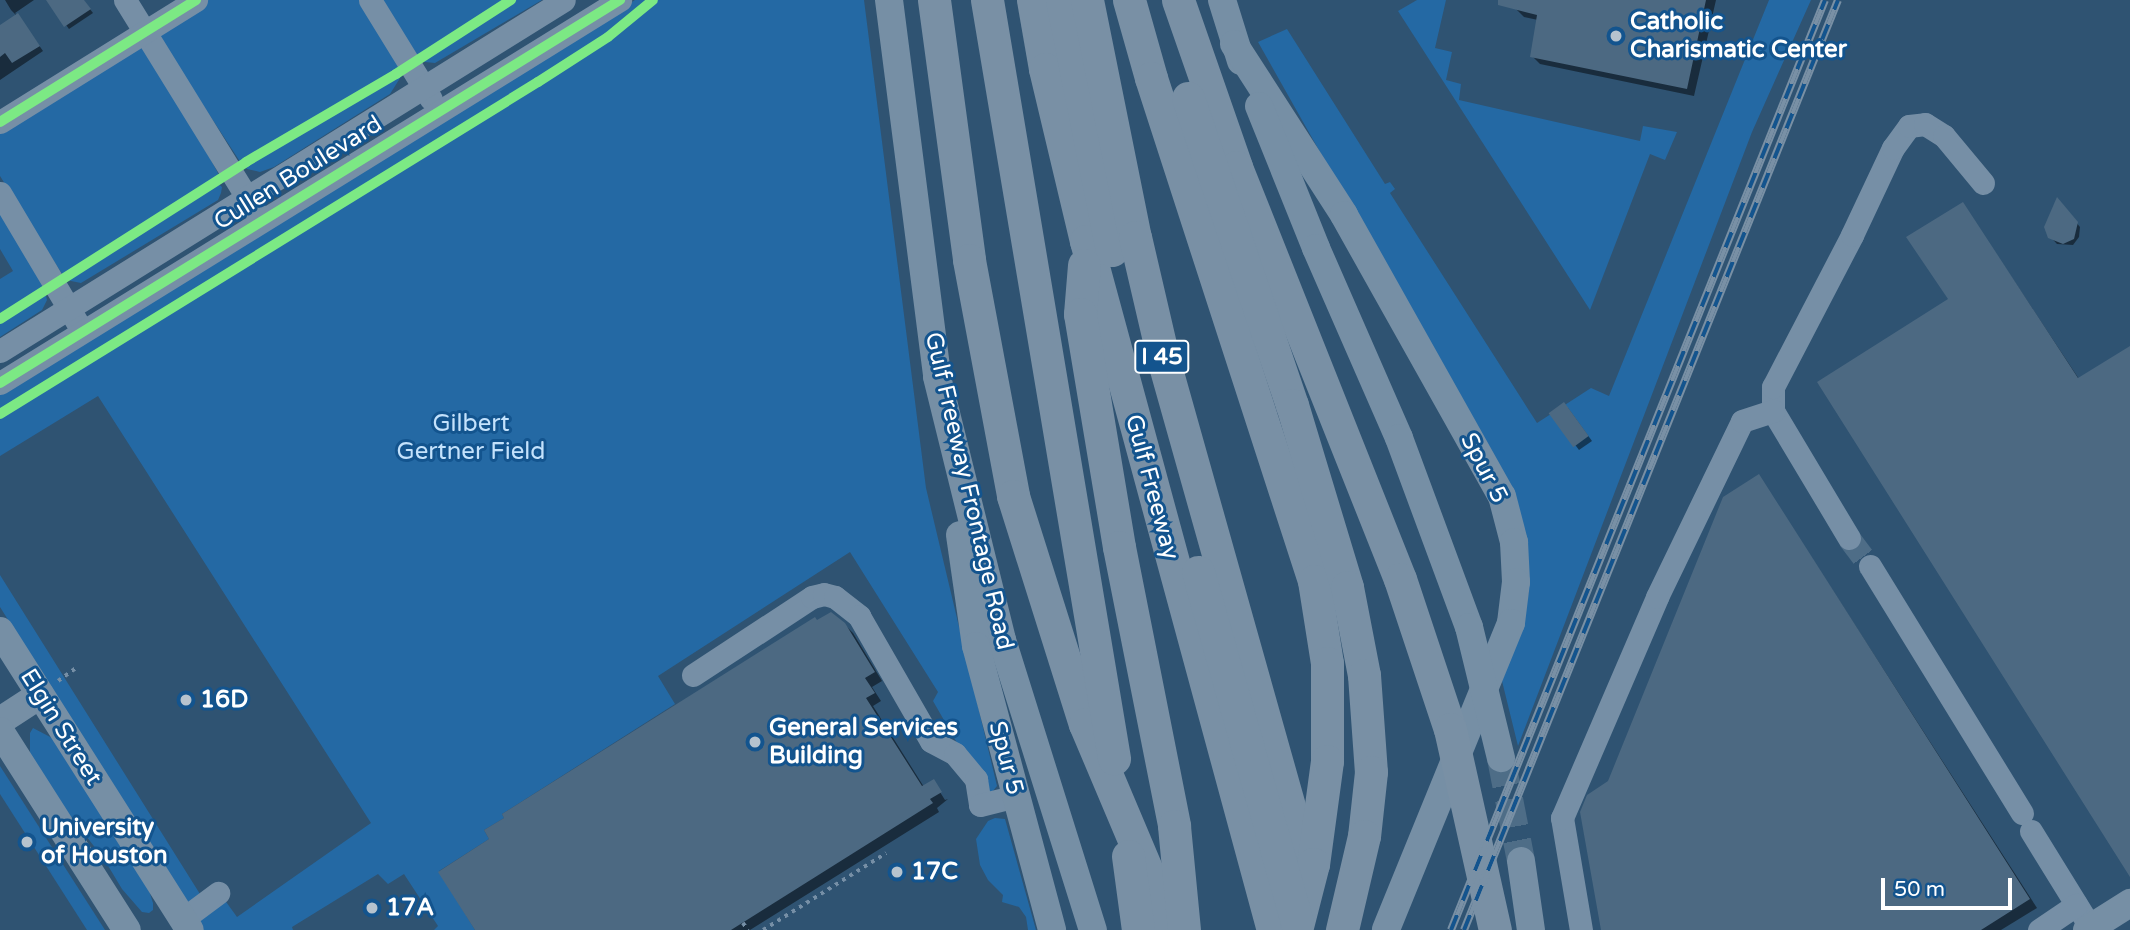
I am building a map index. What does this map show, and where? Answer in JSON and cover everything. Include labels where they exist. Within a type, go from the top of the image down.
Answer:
[{"type":"highway","points":[[934,0],[969,260],[1013,496],[1085,724],[1172,930]]},
{"type":"highway","points":[[987,0],[1112,749],[1138,930]]},
{"type":"highway","name":"Gulf Freeway","points":[[1033,0],[1043,59],[1086,242],[1231,690],[1298,930]]},
{"type":"highway","name":"Gulf Freeway","points":[[1062,0],[1082,20],[1164,362],[1231,690],[1273,930]]},
{"type":"highway","points":[[1178,0],[1237,167],[1400,579],[1450,729],[1495,930]]},
{"type":"highway","points":[[1140,6],[1314,581],[1327,663],[1327,761],[1313,864],[1298,930]]},
{"type":"highway","points":[[1140,6],[1292,405],[1347,587],[1364,675],[1371,772],[1364,836],[1342,930]]},
{"type":"highway","points":[[1086,242],[1080,314],[1119,547],[1174,826],[1184,930]]},
{"type":"highway","name":"Gulf Freeway","points":[[1231,690],[1324,930]]},
{"type":"main road","name":"Gulf Freeway Frontage Road","points":[[888,0],[937,377],[1002,640],[1093,930]]},
{"type":"main road","points":[[1222,0],[1234,44],[1317,248],[1399,438],[1469,627],[1500,758]]},
{"type":"main road","name":"Spur 5","points":[[1234,44],[1345,215],[1502,496],[1514,542],[1516,582],[1511,623],[1386,930]]},
{"type":"main road","name":"Spur 5","points":[[937,377],[976,646],[1052,930]]},
{"type":"main road","name":"Elgin Street","points":[[0,631],[48,689],[180,926]]},
{"type":"main road","points":[[0,721],[48,689]]},
{"type":"main road","points":[[0,731],[127,930]]},
{"type":"main road","points":[[1521,861],[1531,930]]},
{"type":"main road","points":[[2085,921],[2130,903]]},
{"type":"street","points":[[125,0],[261,220]]},
{"type":"street","points":[[0,122],[196,0]]},
{"type":"street","points":[[370,0],[439,111]]},
{"type":"street","name":"Cullen Boulevard","points":[[0,351],[564,0]]},
{"type":"street","name":"Cullen Boulevard","points":[[0,383],[85,334],[261,220],[619,0]]},
{"type":"street","points":[[1849,538],[1773,411],[1773,387],[1852,236],[1893,148],[1909,126],[1925,124],[1944,136],[1983,183]]},
{"type":"street","points":[[0,193],[85,334]]},
{"type":"street","points":[[1581,930],[1562,818],[1657,597],[1742,421],[1773,411]]},
{"type":"street","points":[[1870,566],[2085,921],[2039,930]]},
{"type":"street","points":[[693,675],[813,597],[824,594],[835,597],[848,603],[859,616],[931,741],[955,754],[976,779],[979,805],[1016,796]]},
{"type":"street","points":[[180,926],[218,893]]},
{"type":"path","points":[[48,689],[77,667]]},
{"type":"path","points":[[764,930],[886,853]]},
{"type":"path","points":[[743,923],[748,930]]},
{"type":"green space","points":[[202,0],[359,0],[396,58],[402,75],[390,94],[274,167],[260,172],[247,169],[153,29]]},
{"type":"green space","points":[[381,0],[542,0],[435,63],[425,62],[414,53]]},
{"type":"green space","name":"Gilbert Gertner Field","points":[[635,0],[864,0],[926,488],[997,786],[988,797],[933,701],[938,692],[850,552],[658,676],[675,704],[502,814],[504,818],[484,830],[489,839],[439,871],[475,930],[434,930],[438,926],[404,874],[388,884],[378,874],[292,927],[293,930],[203,930],[0,607],[0,575],[210,910],[224,899],[237,917],[371,823],[98,396],[0,456],[0,395]]},
{"type":"green space","points":[[1417,0],[1446,0],[1435,48],[1452,52],[1446,80],[1461,84],[1459,100],[1640,141],[1643,126],[1677,132],[1665,160],[1650,154],[1590,310],[1398,11]]},
{"type":"green space","points":[[1769,0],[1811,0],[1752,132],[1518,746],[1502,681],[1519,637],[1529,590],[1527,538],[1418,326],[1258,42],[1287,29],[1385,184],[1390,182],[1395,189],[1390,193],[1537,423],[1591,388],[1609,396]]},
{"type":"green space","points":[[142,44],[219,175],[216,182],[222,187],[221,193],[218,200],[81,283],[71,281],[64,277],[0,176],[0,132]]},
{"type":"green space","points":[[0,211],[43,282],[47,300],[42,310],[0,337],[0,279],[13,271],[0,249]]},
{"type":"green space","points":[[33,728],[56,740],[147,884],[153,903],[153,910],[149,913],[142,912],[122,889],[104,859],[54,795],[30,754],[30,733]]},
{"type":"green space","points":[[0,766],[105,930],[87,930],[0,794]]},
{"type":"green space","points":[[995,818],[1005,819],[1036,930],[1028,930],[1026,917],[1019,907],[1002,902],[1003,895],[988,880],[980,865],[976,839],[988,821]]},
{"type":"building","points":[[46,0],[84,0],[91,9],[64,27]]},
{"type":"building","name":"Catholic Charismatic Center","points":[[1498,0],[1706,0],[1687,89],[1530,57],[1537,15],[1498,5]]},
{"type":"building","points":[[18,13],[40,46],[12,63],[5,53],[0,57],[0,25]]},
{"type":"building","points":[[2057,197],[2078,222],[2074,239],[2063,244],[2048,238],[2044,227]]},
{"type":"building","points":[[1963,202],[2078,378],[2130,346],[2130,877],[1817,382],[1948,299],[1906,237]]},
{"type":"building","points":[[1564,402],[1589,436],[1573,447],[1549,413]]},
{"type":"building","points":[[1759,474],[2030,899],[1981,930],[1601,930],[1580,812],[1587,795],[1608,781],[1723,497]]},
{"type":"building","name":"General Services Building","points":[[831,612],[845,623],[875,672],[865,678],[875,693],[866,698],[922,786],[934,779],[942,792],[930,799],[933,803],[731,930],[475,930],[438,872],[489,839],[484,830],[504,818],[502,814],[815,617],[817,620]]},
{"type":"tunnel","points":[[1849,538],[1870,566]]},
{"type":"tunnel","points":[[1501,758],[1521,861]]},
{"type":"railway","points":[[1451,930],[1825,0]]},
{"type":"railway","points":[[1464,930],[1838,0]]},
{"type":"cycle path","points":[[0,122],[196,0]]},
{"type":"cycle path","points":[[0,319],[246,162],[396,74],[511,0]]},
{"type":"cycle path","points":[[0,383],[620,0]]},
{"type":"cycle path","points":[[0,414],[538,82],[608,37],[653,0]]},
{"type":"place","name":"Catholic Charismatic Center","points":[[1616,36]]},
{"type":"place","name":"16D","points":[[186,700]]},
{"type":"place","name":"General Services Building","points":[[755,742]]},
{"type":"place","name":"University of Houston","points":[[27,842]]},
{"type":"place","name":"17C","points":[[897,872]]},
{"type":"place","name":"17A","points":[[372,908]]}]
